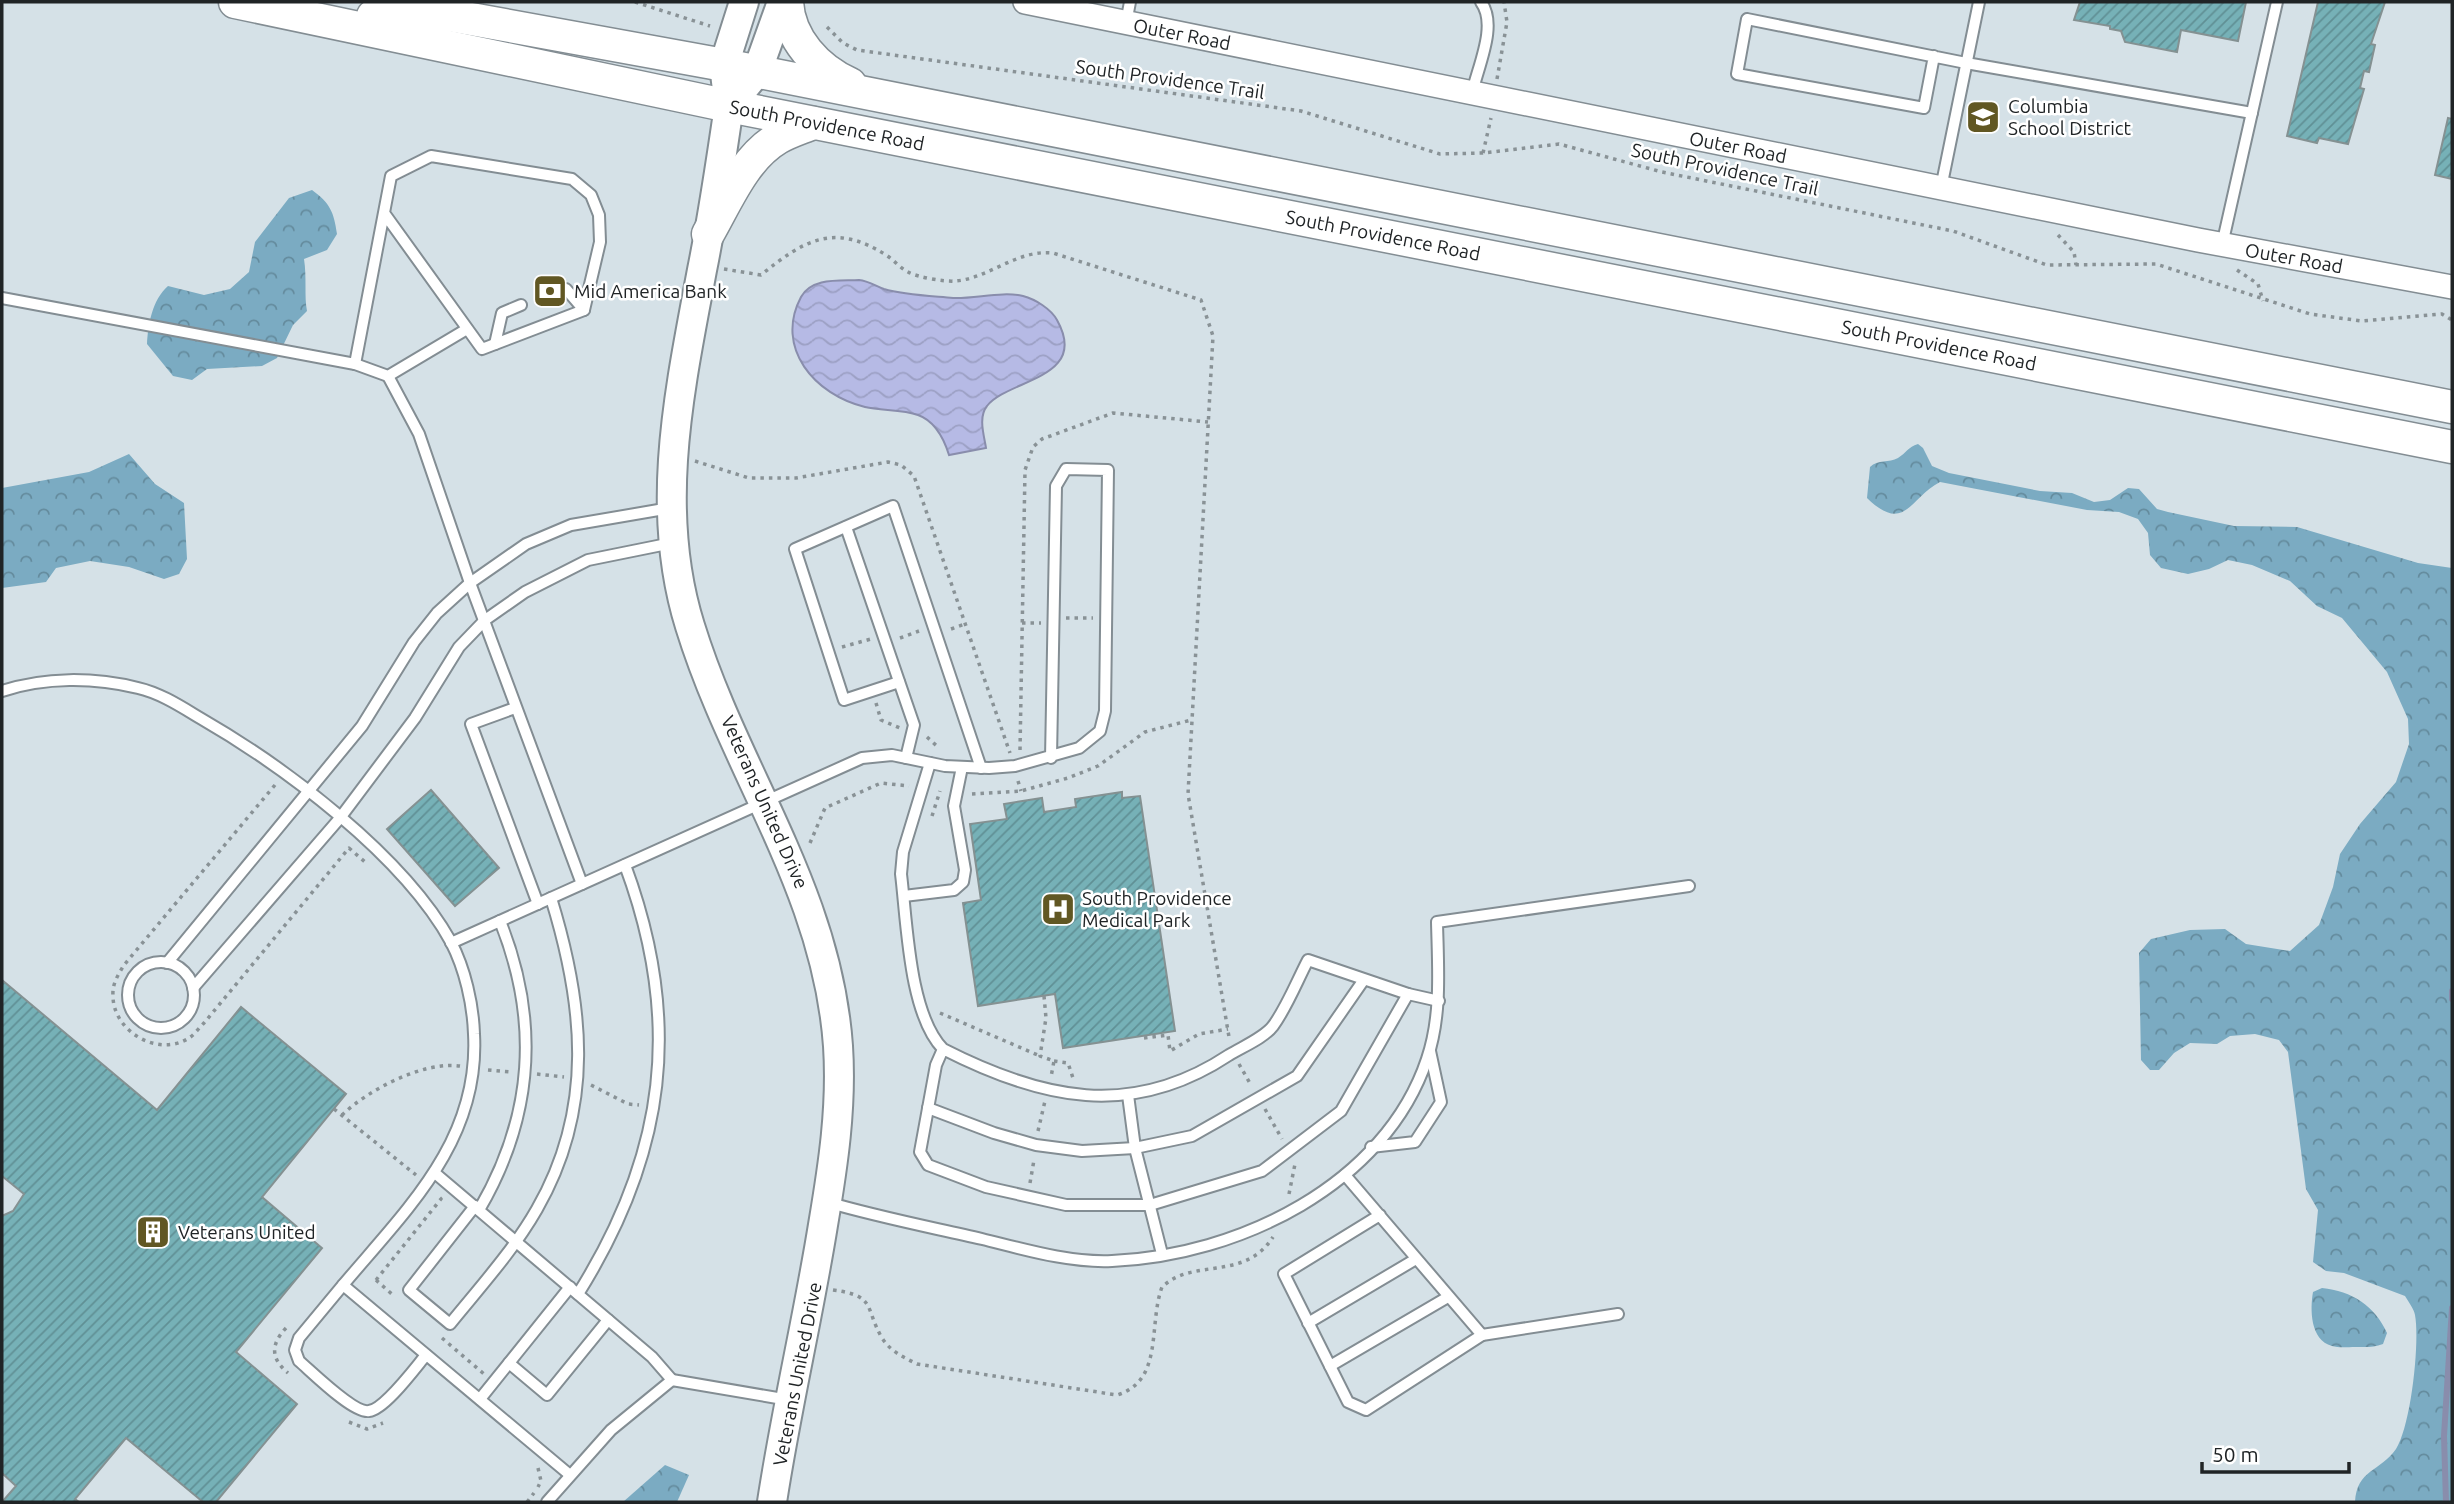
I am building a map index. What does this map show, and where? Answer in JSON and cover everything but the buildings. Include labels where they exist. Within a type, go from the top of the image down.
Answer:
[{"type":"main road","name":"South Providence Road","points":[[235,2],[315,16],[813,123],[2452,447]]},
{"type":"main road","points":[[784,2],[788,20],[815,63],[838,78],[877,96]]},
{"type":"main road","name":"South Providence Road","points":[[315,16],[449,15],[724,65],[2452,407]]},
{"type":"main road","points":[[708,234],[746,169],[762,149],[778,138],[813,123]]},
{"type":"street","points":[[729,106],[724,65],[744,2]]},
{"type":"street","points":[[729,106],[757,72],[784,2]]},
{"type":"street","name":"Outer Road","points":[[1025,2],[1128,12],[1472,93],[2222,245],[2452,287]]},
{"type":"street","name":"Veterans United Drive","points":[[729,106],[673,455],[671,543],[690,626],[763,803],[806,895],[833,996],[840,1093],[814,1287],[772,1502]]},
{"type":"lane","points":[[1472,93],[1488,30],[1489,12],[1481,2]]},
{"type":"lane","points":[[1941,188],[1979,2]]},
{"type":"lane","points":[[2222,245],[2277,2]]},
{"type":"lane","points":[[1934,56],[1924,108],[1737,74],[1747,19],[1934,56],[1966,63],[2252,113]]},
{"type":"lane","points":[[355,364],[391,176],[431,156],[572,179],[591,195],[599,215],[600,242],[584,310]]},
{"type":"lane","points":[[384,212],[482,349],[584,310]]},
{"type":"lane","points":[[557,292],[566,289],[584,310]]},
{"type":"lane","points":[[2,299],[355,364],[388,376],[419,434],[515,708],[582,884]]},
{"type":"lane","points":[[495,344],[502,313],[521,305]]},
{"type":"lane","points":[[388,376],[467,329]]},
{"type":"lane","points":[[451,943],[862,758],[892,755],[930,763],[981,768],[1015,766],[1051,758],[1079,748],[1100,730],[1105,711],[1108,470],[1066,470],[1056,486],[1051,758]]},
{"type":"lane","points":[[900,682],[844,701],[796,549],[893,506],[981,768]]},
{"type":"lane","points":[[167,963],[362,726],[414,642],[437,613],[470,583],[526,544],[571,525],[670,508]]},
{"type":"lane","points":[[846,527],[914,725],[906,758]]},
{"type":"lane","points":[[193,988],[340,818],[415,718],[459,648],[485,620],[525,592],[588,560],[671,543]]},
{"type":"lane","points":[[2,691],[63,679],[139,688],[169,700],[225,733],[308,790],[340,818],[418,897],[451,943],[467,985],[474,1035],[472,1069],[462,1122],[436,1174],[299,1338],[295,1350],[299,1362],[357,1409],[369,1412],[383,1404],[426,1354]]},
{"type":"lane","points":[[515,708],[471,724],[538,904]]},
{"type":"lane","points":[[930,763],[903,852],[901,874],[921,1014],[931,1036],[943,1049],[1008,1079],[1048,1090],[1086,1097],[1128,1095],[1199,1076],[1272,1027],[1308,960],[1363,981],[1439,1001]]},
{"type":"lane","points":[[904,896],[954,890],[963,882],[965,870],[954,806],[962,767]]},
{"type":"lane","points":[[480,1399],[604,1253],[629,1200],[655,1106],[661,1054],[658,1004],[650,946],[625,865]]},
{"type":"lane","points":[[827,1202],[1063,1256],[1111,1261],[1162,1254],[1225,1240],[1284,1216],[1337,1184],[1389,1128],[1410,1094],[1429,1049],[1439,1001],[1437,922],[1689,886]]},
{"type":"lane","points":[[500,920],[517,962],[525,1003],[525,1073],[521,1104],[512,1139],[494,1185],[409,1290],[450,1324],[516,1241],[556,1171],[571,1124],[578,1079],[580,1028],[573,980],[551,898]]},
{"type":"lane","points":[[167,963],[184,972],[193,988],[194,999],[184,1019],[164,1029],[142,1023],[129,1005],[130,982],[145,966],[167,963]]},
{"type":"lane","points":[[928,1108],[1036,1145],[1082,1151],[1135,1148],[1192,1136],[1297,1076],[1363,981]]},
{"type":"lane","points":[[943,1049],[936,1065],[920,1152],[928,1165],[986,1187],[1066,1205],[1150,1205],[1262,1171],[1341,1111],[1408,994]]},
{"type":"lane","points":[[1371,1147],[1415,1142],[1441,1102],[1429,1049]]},
{"type":"lane","points":[[1128,1095],[1135,1148],[1162,1254]]},
{"type":"lane","points":[[436,1174],[652,1357],[672,1380],[792,1401]]},
{"type":"lane","points":[[1345,1175],[1482,1335]]},
{"type":"lane","points":[[1380,1215],[1284,1274],[1348,1402],[1366,1410],[1482,1335],[1618,1314]]},
{"type":"lane","points":[[1308,1323],[1416,1259]]},
{"type":"lane","points":[[343,1285],[570,1475]]},
{"type":"lane","points":[[1330,1366],[1448,1297]]},
{"type":"lane","points":[[509,1363],[547,1395],[608,1320]]},
{"type":"lane","points":[[547,1502],[611,1430],[672,1380]]},
{"type":"path","points":[[635,2],[710,26]]},
{"type":"path","name":"South Providence Trail","points":[[827,27],[842,43],[856,50],[1301,111],[1440,154],[1483,153],[1559,144],[1662,172],[1953,231],[2047,265],[2157,264],[2310,314],[2362,321],[2442,314],[2452,320]]},
{"type":"path","points":[[703,265],[761,275],[787,254],[808,243],[828,235],[845,236],[886,255],[909,273],[956,281],[1038,252],[1046,252],[1201,300],[1213,335],[1188,794],[1234,1052],[1289,1149],[1295,1167],[1284,1216],[1267,1246],[1251,1259],[1236,1266],[1171,1279],[1162,1287],[1145,1377],[1133,1390],[1117,1395],[916,1364],[896,1354],[882,1338],[869,1303],[858,1293],[814,1287]]},
{"type":"path","points":[[673,455],[749,478],[796,478],[888,462],[901,465],[908,471],[914,477],[1015,766]]},
{"type":"path","points":[[873,691],[881,720],[926,736],[936,748],[976,752],[1009,750]]},
{"type":"path","points":[[266,778],[275,785],[124,965],[115,981],[113,995],[116,1014],[128,1031],[145,1041],[164,1046],[188,1039],[349,848],[369,865]]},
{"type":"path","points":[[928,827],[940,791]]},
{"type":"path","points":[[935,1010],[1040,1056]]},
{"type":"path","points":[[1144,1038],[1168,1035],[1170,1051],[1199,1034],[1228,1029]]},
{"type":"path","points":[[457,1075],[460,1054]]},
{"type":"path","points":[[1055,1061],[1068,1063],[1074,1080]]},
{"type":"path","points":[[342,1115],[358,1099],[426,1068],[459,1066],[578,1079],[628,1104],[655,1106]]},
{"type":"path","points":[[334,1109],[416,1175],[441,1199],[376,1280]]},
{"type":"path","points":[[412,1181],[424,1165]]},
{"type":"path","points":[[290,1375],[280,1366],[274,1354],[275,1340],[291,1321]]},
{"type":"path","points":[[342,1417],[353,1426],[367,1429],[377,1428],[390,1418]]},
{"type":"path","points":[[527,1502],[541,1481],[537,1465]]},
{"type":"green space","points":[[312,190],[330,209],[337,234],[327,250],[304,259],[307,311],[293,325],[277,358],[262,366],[207,369],[192,380],[173,376],[147,344],[148,329],[158,298],[168,286],[204,295],[230,289],[249,272],[255,242],[289,198]]},
{"type":"green space","points":[[1918,444],[1932,466],[1949,473],[2040,491],[2072,493],[2094,502],[2110,500],[2128,488],[2139,489],[2157,509],[2168,512],[2234,526],[2297,527],[2418,563],[2452,568],[2452,1502],[2355,1502],[2360,1483],[2390,1457],[2401,1438],[2413,1384],[2415,1315],[2405,1296],[2344,1273],[2326,1271],[2313,1262],[2318,1210],[2306,1189],[2288,1052],[2279,1040],[2255,1034],[2230,1036],[2217,1044],[2190,1043],[2174,1053],[2159,1070],[2150,1070],[2141,1060],[2139,953],[2151,939],[2190,930],[2225,929],[2246,944],[2290,951],[2319,925],[2333,887],[2340,854],[2360,824],[2396,782],[2409,744],[2408,719],[2387,672],[2342,618],[2317,606],[2290,581],[2252,565],[2228,560],[2209,569],[2188,574],[2161,568],[2150,555],[2148,533],[2138,519],[2119,512],[2087,510],[1940,482],[1906,510],[1890,513],[1880,509],[1867,498],[1870,467],[1898,458]]},
{"type":"green space","points":[[129,454],[155,484],[184,503],[187,559],[179,574],[164,579],[129,567],[90,561],[56,568],[46,582],[2,588],[2,488],[89,472]]},
{"type":"green space","points":[[2322,1288],[2353,1296],[2369,1308],[2387,1333],[2383,1344],[2340,1347],[2325,1343],[2316,1331],[2312,1315],[2313,1292]]},
{"type":"green space","points":[[665,1465],[689,1475],[677,1502],[623,1502]]},
{"type":"water","points":[[859,280],[884,289],[918,295],[961,298],[1006,294],[1028,297],[1047,308],[1057,320],[1064,340],[1063,355],[1055,366],[1042,375],[1011,389],[987,406],[982,421],[986,448],[949,455],[938,431],[924,418],[847,401],[830,392],[804,367],[796,351],[793,334],[794,316],[801,297],[819,283]]},
{"type":"waterway","points":[[2452,991],[2452,999]]},
{"type":"waterway","points":[[2446,1502],[2444,1436],[2452,1308]]},
{"type":"place","name":"Columbia School District","points":[[1983,117]]},
{"type":"place","name":"Mid America Bank","points":[[550,291]]},
{"type":"place","name":"South Providence Medical Park","points":[[1058,909]]},
{"type":"place","name":"Veterans United","points":[[153,1232]]}]
